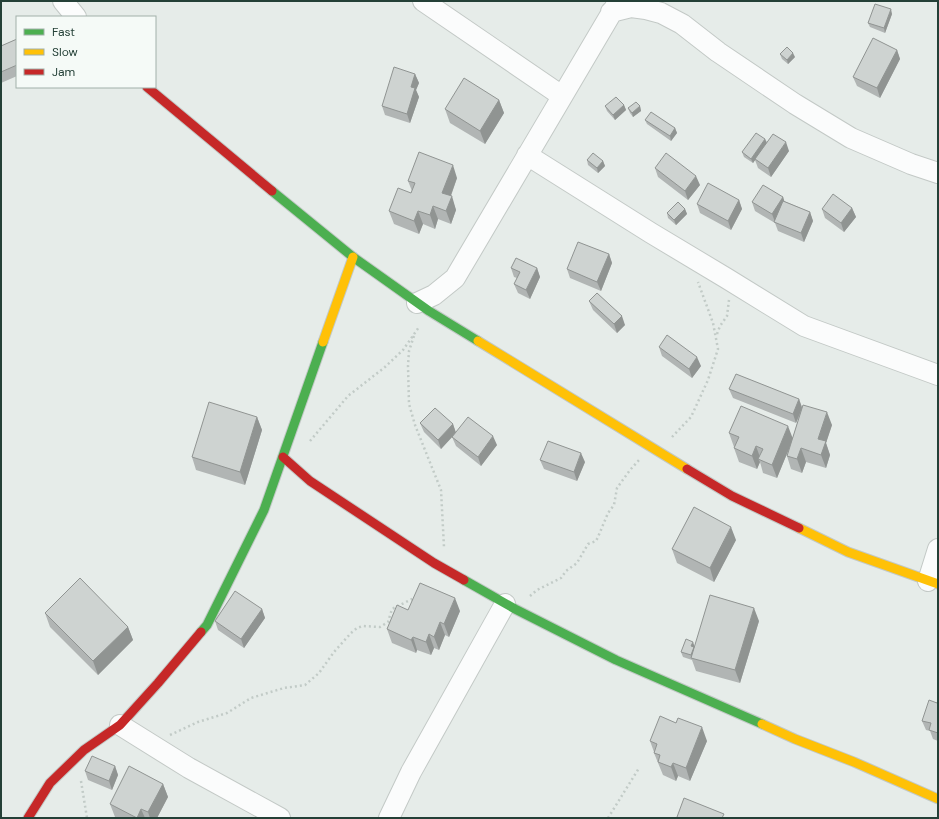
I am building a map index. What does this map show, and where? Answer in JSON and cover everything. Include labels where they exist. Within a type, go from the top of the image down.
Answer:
[{"type":"street","points":[[63,1],[75,16]]},
{"type":"street","points":[[423,1],[562,96]]},
{"type":"street","points":[[423,307],[434,295],[455,278],[615,7],[631,7],[661,13],[682,24],[718,52],[795,104],[851,138],[911,164],[938,173]]},
{"type":"street","points":[[148,88],[353,257],[423,307],[739,500],[848,552],[933,582],[938,549]]},
{"type":"street","points":[[527,155],[691,258],[732,281],[804,326],[938,375]]},
{"type":"street","points":[[28,818],[50,783],[84,750],[120,725],[207,625],[264,510],[353,257]]},
{"type":"street","points":[[283,457],[310,481],[445,569],[510,606],[616,660],[795,739],[854,762],[938,799]]},
{"type":"street","points":[[389,818],[411,772],[510,606]]},
{"type":"street","points":[[120,725],[189,768],[280,818]]},
{"type":"path","points":[[510,606],[561,578],[566,571],[577,563],[588,544],[596,541],[598,538],[608,513],[614,505],[617,488],[620,482],[630,470],[656,450],[690,417],[708,380],[718,349],[716,334],[701,294],[691,258]]},
{"type":"path","points":[[716,334],[728,316],[732,281]]},
{"type":"path","points":[[423,307],[409,351],[409,404],[415,425],[441,490],[442,518],[445,536],[445,569]]},
{"type":"path","points":[[291,464],[348,396],[385,367],[403,350],[414,336]]},
{"type":"path","points":[[155,748],[172,733],[198,722],[227,713],[251,698],[284,688],[305,685],[319,673],[334,652],[357,628],[363,626],[380,626],[388,622],[392,609],[418,596]]},
{"type":"path","points":[[608,818],[639,768]]},
{"type":"path","points":[[80,776],[87,818]]},
{"type":"building","points":[[875,4],[891,9],[884,28],[868,23]]},
{"type":"building","points":[[873,38],[897,50],[877,88],[853,77]]},
{"type":"building","points":[[16,39],[16,65],[1,72],[1,46]]},
{"type":"building","points":[[787,47],[793,53],[787,60],[780,54]]},
{"type":"building","points":[[394,67],[415,74],[411,87],[415,88],[407,114],[382,106]]},
{"type":"building","points":[[464,78],[499,100],[480,131],[445,109]]},
{"type":"building","points":[[616,97],[624,105],[613,115],[605,106]]},
{"type":"building","points":[[636,102],[640,106],[632,113],[628,108]]},
{"type":"building","points":[[651,112],[675,128],[670,136],[645,120]]},
{"type":"building","points":[[756,133],[765,139],[751,159],[742,152]]},
{"type":"building","points":[[773,134],[786,142],[768,168],[755,159]]},
{"type":"building","points":[[419,152],[453,165],[442,193],[452,196],[446,211],[433,206],[430,215],[418,211],[414,221],[389,211],[398,188],[411,193],[415,183],[408,181]]},
{"type":"building","points":[[593,153],[603,161],[597,168],[587,160]]},
{"type":"building","points":[[666,153],[696,176],[685,191],[655,168]]},
{"type":"building","points":[[708,183],[739,200],[728,221],[697,204]]},
{"type":"building","points":[[763,185],[783,197],[772,214],[752,202]]},
{"type":"building","points":[[833,194],[852,208],[841,223],[822,209]]},
{"type":"building","points":[[783,201],[810,212],[801,233],[774,222]]},
{"type":"building","points":[[678,202],[685,209],[674,220],[667,213]]},
{"type":"building","points":[[578,242],[609,254],[597,282],[567,269]]},
{"type":"building","points":[[516,258],[537,268],[526,290],[514,284],[520,272],[511,268]]},
{"type":"building","points":[[597,293],[622,316],[614,324],[589,301]]},
{"type":"building","points":[[667,335],[697,357],[689,369],[659,347]]},
{"type":"building","points":[[736,374],[799,399],[793,414],[729,389]]},
{"type":"building","points":[[209,402],[257,417],[240,472],[192,457]]},
{"type":"building","points":[[803,405],[827,412],[818,439],[826,441],[821,455],[801,448],[797,459],[787,456]]},
{"type":"building","points":[[741,406],[788,426],[772,465],[758,459],[763,449],[756,446],[752,456],[734,448],[739,437],[729,433]]},
{"type":"building","points":[[435,408],[453,424],[438,440],[420,423]]},
{"type":"building","points":[[468,417],[493,436],[478,457],[452,437]]},
{"type":"building","points":[[548,441],[581,453],[574,472],[540,460]]},
{"type":"building","points":[[694,507],[731,527],[710,568],[672,549]]},
{"type":"building","points":[[80,578],[128,627],[93,661],[45,613]]},
{"type":"building","points":[[420,583],[455,598],[444,624],[440,622],[434,637],[429,634],[426,642],[413,637],[411,640],[387,629],[397,605],[408,610]]},
{"type":"building","points":[[235,591],[262,609],[241,639],[215,621]]},
{"type":"building","points":[[710,595],[754,608],[735,670],[691,658]]},
{"type":"building","points":[[686,639],[693,642],[691,646],[694,647],[691,655],[681,652]]},
{"type":"building","points":[[929,700],[937,703],[938,701],[938,733],[929,730],[931,723],[922,721]]},
{"type":"building","points":[[660,716],[676,723],[678,718],[702,727],[686,768],[673,763],[671,767],[658,762],[660,755],[654,753],[657,744],[650,741]]},
{"type":"building","points":[[92,756],[115,766],[109,781],[85,771]]},
{"type":"building","points":[[129,766],[163,784],[148,812],[141,809],[137,818],[110,804]]},
{"type":"building","points":[[684,798],[724,814],[722,818],[679,818],[677,817]]},
{"type":"traffic: fast","points":[[272,191],[353,257],[429,311],[478,341]]},
{"type":"traffic: fast","points":[[201,632],[207,625],[264,510],[323,342]]},
{"type":"traffic: fast","points":[[464,580],[515,609],[616,660],[762,724]]},
{"type":"traffic: slow","points":[[323,342],[353,257]]},
{"type":"traffic: slow","points":[[478,341],[687,469]]},
{"type":"traffic: slow","points":[[799,528],[848,552],[938,584]]},
{"type":"traffic: slow","points":[[762,724],[938,799]]},
{"type":"traffic: jam","points":[[148,88],[272,191]]},
{"type":"traffic: jam","points":[[283,457],[310,481],[434,563],[464,580]]},
{"type":"traffic: jam","points":[[687,469],[732,496],[799,528]]},
{"type":"traffic: jam","points":[[28,818],[50,783],[84,750],[120,725],[201,632]]}]
